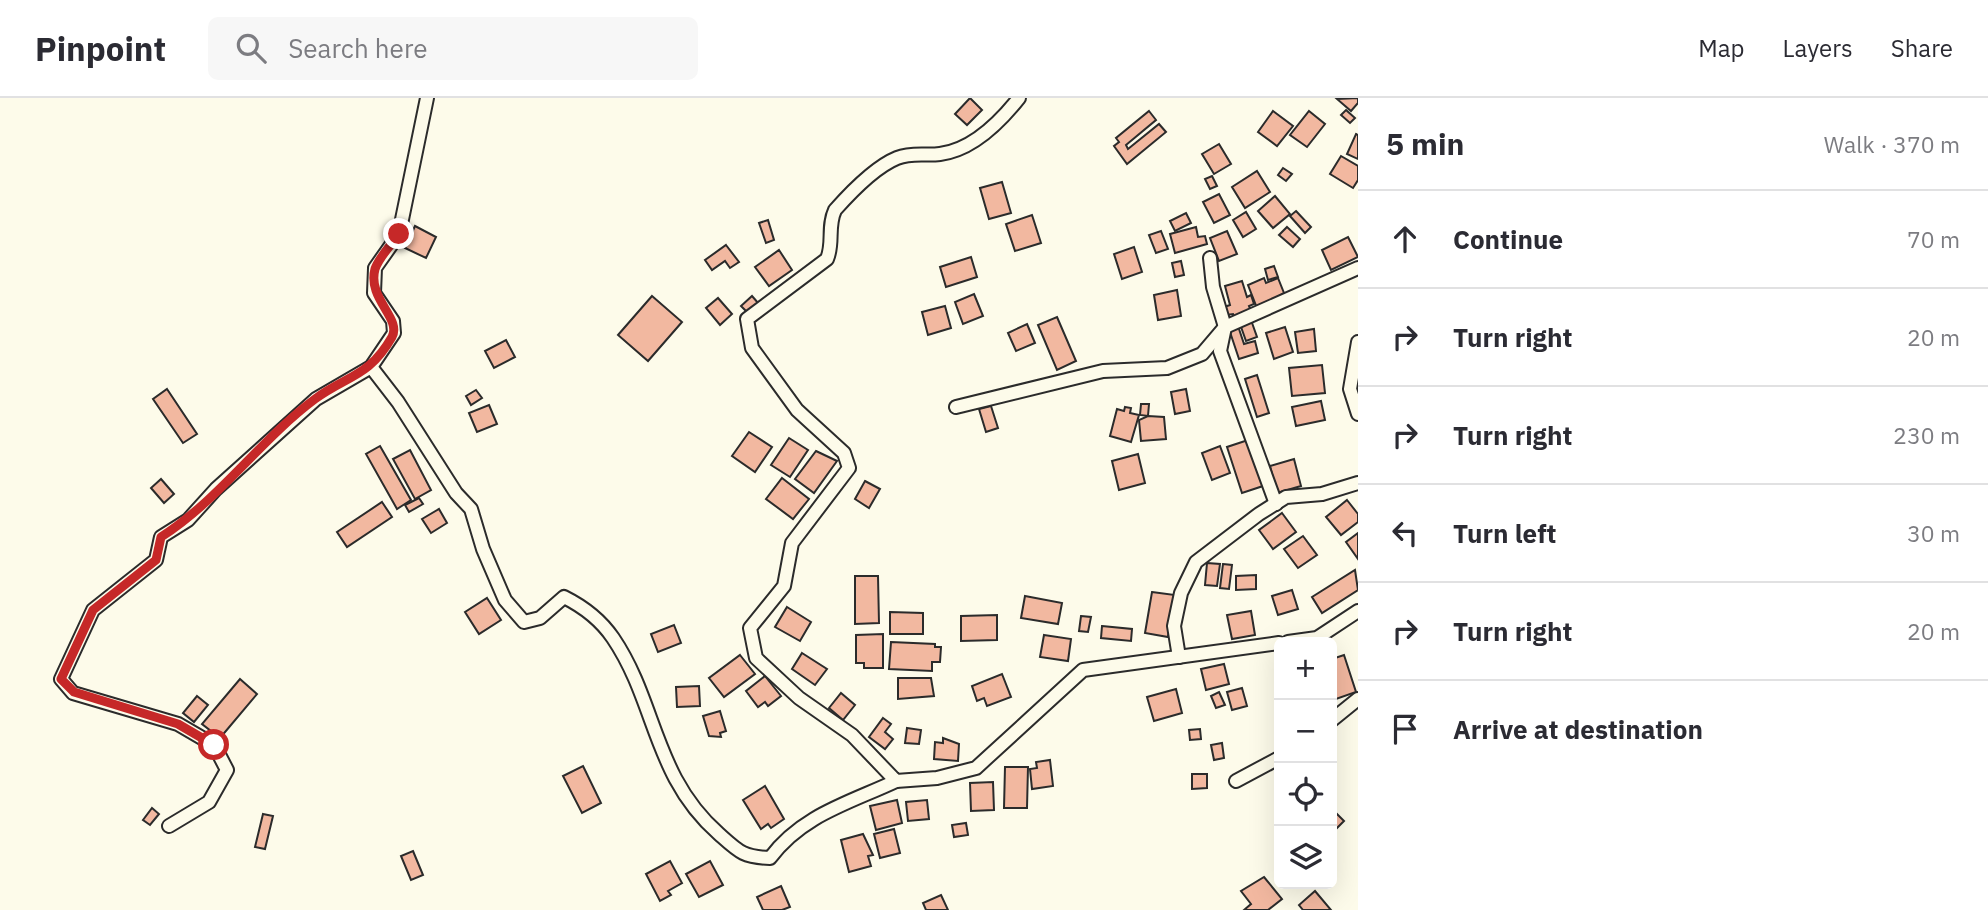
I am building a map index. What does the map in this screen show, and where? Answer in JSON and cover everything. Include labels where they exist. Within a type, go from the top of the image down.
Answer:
[{"type":"street","points":[[169,826],[209,802],[227,770],[214,745],[178,724],[74,692],[61,679],[68,659],[93,610],[156,560],[161,537],[188,520],[216,489],[316,399],[371,367],[394,334],[393,320],[374,293],[375,268],[399,234],[427,98]]},
{"type":"street","points":[[896,781],[852,735],[799,698],[756,658],[750,628],[784,586],[792,542],[849,468],[844,453],[797,411],[752,348],[747,319],[827,259],[831,249],[831,219],[835,210],[887,162],[908,154],[941,154],[957,149],[991,129],[1019,98]]},
{"type":"street","points":[[1210,258],[1213,287],[1225,327],[1220,351],[1276,503]]},
{"type":"street","points":[[956,407],[1102,371],[1167,368],[1202,354],[1225,327],[1358,268]]},
{"type":"street","points":[[1358,342],[1350,389],[1358,414]]},
{"type":"street","points":[[371,367],[398,402],[448,482],[471,509],[483,549],[505,600],[524,622],[540,618],[564,597],[588,610],[613,639],[639,693],[672,777],[708,824],[746,857],[770,858],[785,838],[816,814],[896,781],[937,778],[976,768],[1083,670],[1274,644]]},
{"type":"street","points":[[1179,657],[1174,626],[1181,593],[1196,562],[1286,497],[1322,494],[1358,483]]},
{"type":"street","points":[[1319,637],[1358,611]]},
{"type":"street","points":[[1337,716],[1358,699]]},
{"type":"street","points":[[1236,781],[1274,761]]},
{"type":"building","points":[[970,98],[982,110],[967,125],[955,114]]},
{"type":"building","points":[[1358,98],[1358,103],[1351,111],[1337,99]]},
{"type":"building","points":[[1346,110],[1355,118],[1350,123],[1341,115]]},
{"type":"building","points":[[1149,111],[1156,120],[1126,145],[1128,149],[1159,124],[1166,132],[1127,164],[1114,146],[1119,142],[1116,138]]},
{"type":"building","points":[[1273,111],[1293,126],[1277,146],[1258,132]]},
{"type":"building","points":[[1309,111],[1325,124],[1307,147],[1290,135]]},
{"type":"building","points":[[1356,134],[1358,135],[1358,159],[1347,154]]},
{"type":"building","points":[[1219,144],[1231,164],[1214,174],[1202,154]]},
{"type":"building","points":[[1341,156],[1358,166],[1358,180],[1353,188],[1330,174]]},
{"type":"building","points":[[1283,168],[1292,174],[1286,181],[1278,175]]},
{"type":"building","points":[[1257,171],[1270,192],[1245,208],[1232,187]]},
{"type":"building","points":[[1212,176],[1217,186],[1210,189],[1205,179]]},
{"type":"building","points":[[1002,182],[1011,213],[989,219],[980,188]]},
{"type":"building","points":[[1219,194],[1230,215],[1214,223],[1203,202]]},
{"type":"building","points":[[1275,196],[1290,214],[1273,228],[1258,211]]},
{"type":"building","points":[[1296,211],[1311,227],[1305,233],[1290,216]]},
{"type":"building","points":[[1246,212],[1256,229],[1243,237],[1233,220]]},
{"type":"building","points":[[1186,213],[1191,223],[1175,231],[1170,221]]},
{"type":"building","points":[[1032,215],[1041,243],[1015,251],[1006,224]]},
{"type":"building","points":[[768,220],[774,240],[766,243],[759,223]]},
{"type":"building","points":[[415,226],[436,237],[426,258],[405,248]]},
{"type":"building","points":[[1196,227],[1198,237],[1205,236],[1207,244],[1175,253],[1170,234]]},
{"type":"building","points":[[1287,227],[1300,239],[1293,247],[1279,235]]},
{"type":"building","points":[[1161,231],[1168,249],[1156,253],[1149,235]]},
{"type":"building","points":[[1227,231],[1237,254],[1219,261],[1210,238]]},
{"type":"building","points":[[1348,237],[1358,257],[1331,270],[1322,250]]},
{"type":"building","points":[[726,245],[739,262],[730,268],[725,261],[712,270],[705,260]]},
{"type":"building","points":[[1134,247],[1142,272],[1122,279],[1114,254]]},
{"type":"building","points":[[779,250],[792,270],[769,286],[755,267]]},
{"type":"building","points":[[971,257],[977,277],[946,287],[940,267]]},
{"type":"building","points":[[1181,261],[1184,275],[1175,277],[1172,263]]},
{"type":"building","points":[[1274,266],[1278,277],[1268,280],[1265,269]]},
{"type":"building","points":[[1264,278],[1266,283],[1278,278],[1284,293],[1257,308],[1248,285]]},
{"type":"building","points":[[1242,281],[1247,297],[1251,295],[1254,304],[1249,306],[1252,313],[1234,318],[1233,314],[1226,315],[1224,307],[1230,305],[1225,286]]},
{"type":"building","points":[[1177,290],[1181,316],[1158,320],[1154,295]]},
{"type":"building","points":[[974,294],[983,316],[963,324],[955,302]]},
{"type":"building","points":[[652,296],[682,322],[648,361],[618,335]]},
{"type":"building","points":[[752,296],[759,304],[749,314],[741,306]]},
{"type":"building","points":[[718,298],[732,314],[720,325],[706,308]]},
{"type":"building","points":[[945,306],[951,328],[928,335],[922,312]]},
{"type":"building","points":[[1057,317],[1076,361],[1057,370],[1038,325]]},
{"type":"building","points":[[1251,320],[1257,337],[1246,341],[1240,324]]},
{"type":"building","points":[[1027,324],[1035,343],[1016,351],[1008,333]]},
{"type":"building","points":[[1238,326],[1244,344],[1255,341],[1258,353],[1239,359],[1229,329]]},
{"type":"building","points":[[1285,327],[1293,352],[1274,359],[1266,333]]},
{"type":"building","points":[[1314,329],[1316,351],[1298,353],[1295,332]]},
{"type":"building","points":[[506,340],[515,357],[494,368],[485,351]]},
{"type":"building","points":[[1322,365],[1325,393],[1292,396],[1289,368]]},
{"type":"building","points":[[1257,375],[1269,413],[1257,417],[1245,379]]},
{"type":"building","points":[[167,389],[197,434],[183,443],[153,399]]},
{"type":"building","points":[[1186,389],[1190,411],[1175,414],[1171,392]]},
{"type":"building","points":[[476,390],[482,398],[471,405],[466,396]]},
{"type":"building","points":[[1321,401],[1325,420],[1296,426],[1292,407]]},
{"type":"building","points":[[1141,404],[1149,404],[1148,416],[1140,415]]},
{"type":"building","points":[[489,405],[497,424],[477,432],[469,413]]},
{"type":"building","points":[[991,406],[998,428],[986,432],[979,409]]},
{"type":"building","points":[[1125,407],[1131,408],[1130,413],[1139,415],[1131,442],[1110,436],[1117,409],[1124,411]]},
{"type":"building","points":[[1148,416],[1164,417],[1166,439],[1141,441],[1139,420]]},
{"type":"building","points":[[749,432],[772,447],[755,472],[732,456]]},
{"type":"building","points":[[789,438],[808,450],[790,477],[771,465]]},
{"type":"building","points":[[1248,440],[1263,486],[1242,493],[1227,447]]},
{"type":"building","points":[[380,446],[411,500],[397,509],[366,454]]},
{"type":"building","points":[[1220,446],[1230,473],[1212,480],[1202,453]]},
{"type":"building","points":[[410,450],[431,490],[415,499],[393,459]]},
{"type":"building","points":[[816,451],[837,461],[814,493],[795,479]]},
{"type":"building","points":[[1138,454],[1145,483],[1119,490],[1112,461]]},
{"type":"building","points":[[1294,459],[1301,486],[1277,493],[1270,466]]},
{"type":"building","points":[[782,478],[809,499],[793,519],[766,499]]},
{"type":"building","points":[[161,479],[174,494],[164,503],[151,488]]},
{"type":"building","points":[[865,481],[880,489],[869,508],[855,499]]},
{"type":"building","points":[[419,498],[423,504],[409,512],[405,505]]},
{"type":"building","points":[[1347,500],[1358,514],[1358,522],[1341,535],[1326,517]]},
{"type":"building","points":[[382,502],[392,517],[347,547],[337,532]]},
{"type":"building","points":[[439,509],[447,523],[431,533],[422,519]]},
{"type":"building","points":[[1282,513],[1296,532],[1273,549],[1259,530]]},
{"type":"building","points":[[1358,533],[1358,559],[1346,542]]},
{"type":"building","points":[[1303,536],[1317,555],[1298,568],[1284,549]]},
{"type":"building","points":[[1207,563],[1220,564],[1217,586],[1205,585]]},
{"type":"building","points":[[1223,564],[1232,565],[1229,589],[1220,588]]},
{"type":"building","points":[[1355,570],[1358,590],[1322,613],[1312,597]]},
{"type":"building","points":[[1256,575],[1256,589],[1236,590],[1236,576]]},
{"type":"building","points":[[855,576],[878,576],[879,623],[855,624]]},
{"type":"building","points":[[1292,590],[1298,609],[1278,615],[1272,596]]},
{"type":"building","points":[[1152,592],[1175,595],[1168,637],[1145,633]]},
{"type":"building","points":[[1025,596],[1062,603],[1058,624],[1021,618]]},
{"type":"building","points":[[487,598],[501,620],[479,634],[465,612]]},
{"type":"building","points":[[787,607],[811,622],[800,641],[775,627]]},
{"type":"building","points":[[1251,611],[1255,635],[1232,639],[1227,615]]},
{"type":"building","points":[[890,612],[923,613],[923,634],[890,634]]},
{"type":"building","points":[[997,615],[997,640],[961,641],[961,616]]},
{"type":"building","points":[[1081,616],[1091,617],[1088,632],[1079,631]]},
{"type":"building","points":[[674,625],[681,643],[658,652],[651,634]]},
{"type":"building","points":[[1102,626],[1132,629],[1131,641],[1101,638]]},
{"type":"building","points":[[883,634],[883,668],[864,668],[864,663],[856,663],[856,635]]},
{"type":"building","points":[[1044,635],[1071,639],[1068,661],[1040,657]]},
{"type":"building","points":[[891,642],[935,644],[935,647],[941,647],[940,662],[932,662],[932,671],[889,669]]},
{"type":"building","points":[[802,653],[827,669],[815,685],[792,669]]},
{"type":"building","points":[[740,655],[755,674],[724,697],[709,678]]},
{"type":"building","points":[[1344,655],[1356,692],[1337,699],[1337,657]]},
{"type":"building","points":[[1224,664],[1229,684],[1206,690],[1201,669]]},
{"type":"building","points":[[1002,674],[1011,697],[987,706],[984,698],[977,701],[972,686]]},
{"type":"building","points":[[765,676],[781,696],[768,706],[765,702],[758,707],[746,691]]},
{"type":"building","points":[[898,678],[931,678],[934,696],[898,699]]},
{"type":"building","points":[[240,679],[257,694],[220,738],[202,724]]},
{"type":"building","points":[[699,686],[700,706],[677,707],[676,687]]},
{"type":"building","points":[[1242,688],[1247,706],[1232,710],[1227,692]]},
{"type":"building","points":[[1176,689],[1182,713],[1154,721],[1147,697]]},
{"type":"building","points":[[1219,692],[1225,705],[1216,708],[1211,696]]},
{"type":"building","points":[[841,693],[855,705],[843,720],[829,708]]},
{"type":"building","points":[[197,696],[208,705],[194,722],[183,713]]},
{"type":"building","points":[[720,711],[726,731],[720,733],[721,737],[709,736],[703,716]]},
{"type":"building","points":[[883,718],[891,724],[885,732],[893,739],[885,749],[869,737]]},
{"type":"building","points":[[907,728],[921,730],[919,744],[905,743]]},
{"type":"building","points":[[1200,729],[1201,739],[1190,740],[1189,730]]},
{"type":"building","points":[[943,738],[959,744],[958,761],[934,759],[935,742],[943,743]]},
{"type":"building","points":[[1222,743],[1224,758],[1214,760],[1211,745]]},
{"type":"building","points":[[1050,760],[1053,786],[1032,789],[1030,769],[1037,768],[1036,762]]},
{"type":"building","points":[[583,766],[601,803],[582,813],[563,776]]},
{"type":"building","points":[[1005,767],[1028,767],[1027,808],[1004,808]]},
{"type":"building","points":[[1192,774],[1207,774],[1207,788],[1192,789]]},
{"type":"building","points":[[993,782],[994,810],[971,811],[970,783]]},
{"type":"building","points":[[765,786],[784,819],[771,828],[768,824],[761,829],[743,800]]},
{"type":"building","points":[[897,800],[902,823],[876,830],[870,806]]},
{"type":"building","points":[[927,800],[929,819],[908,821],[906,802]]},
{"type":"building","points":[[152,808],[159,814],[150,825],[143,820]]},
{"type":"building","points":[[263,814],[273,816],[265,849],[255,847]]},
{"type":"building","points":[[1337,814],[1344,821],[1337,828]]},
{"type":"building","points":[[966,823],[968,835],[954,837],[952,825]]},
{"type":"building","points":[[894,829],[900,853],[880,858],[874,834]]},
{"type":"building","points":[[863,834],[873,855],[868,856],[871,866],[849,872],[841,840]]},
{"type":"building","points":[[413,851],[423,875],[411,880],[401,856]]},
{"type":"building","points":[[670,861],[682,883],[668,891],[671,895],[660,901],[646,874]]},
{"type":"building","points":[[710,861],[723,885],[699,897],[686,874]]},
{"type":"building","points":[[1264,877],[1282,899],[1268,910],[1244,910],[1251,904],[1241,891]]},
{"type":"building","points":[[781,886],[790,907],[763,910],[757,897]]},
{"type":"building","points":[[1315,891],[1331,910],[1303,910],[1299,905]]},
{"type":"building","points":[[941,895],[948,910],[926,910],[923,903]]},
{"type":"route","points":[[214,745],[178,724],[74,692],[61,679],[68,659],[93,610],[156,560],[161,537],[188,520],[216,489],[316,399],[371,367],[394,334],[393,320],[374,293],[375,268],[399,234]]}]
